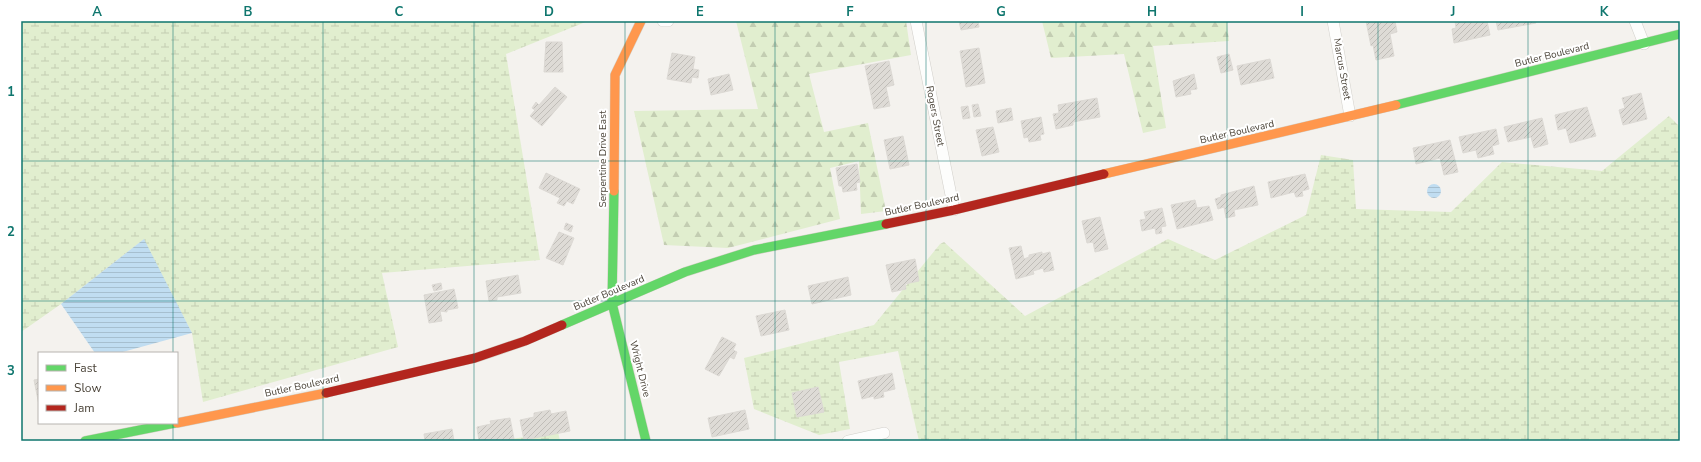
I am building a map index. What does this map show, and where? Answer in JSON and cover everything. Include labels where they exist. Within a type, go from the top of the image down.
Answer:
[{"type":"street","name":"Serpentine Drive East","points":[[612,303],[615,75],[641,21]]},
{"type":"street","points":[[663,21],[668,21]]},
{"type":"street","name":"Rogers Street","points":[[916,21],[954,210]]},
{"type":"street","name":"Marcus Street","points":[[1333,21],[1350,116]]},
{"type":"street","points":[[1635,21],[1644,44]]},
{"type":"street","name":"Butler Boulevard","points":[[178,423],[321,394],[475,358],[526,341],[685,272],[754,250],[954,210],[1350,116],[1680,34]]},
{"type":"street","name":"Wright Drive","points":[[612,303],[646,441]]},
{"type":"street","name":"Butler Boulevard","points":[[84,441],[171,424]]},
{"type":"street","points":[[848,441],[884,433]]},
{"type":"green space","points":[[21,21],[588,21],[506,54],[540,260],[382,273],[398,347],[203,402],[192,333],[143,240],[61,304],[21,332]]},
{"type":"green space","points":[[736,21],[906,21],[911,55],[809,74],[824,132],[868,123],[886,211],[861,214],[859,161],[830,168],[840,219],[728,248],[664,245],[634,111],[758,109]]},
{"type":"green space","points":[[1042,21],[1227,21],[1229,41],[1153,46],[1166,128],[1143,133],[1124,54],[1051,58]]},
{"type":"green space","points":[[1669,116],[1680,127],[1680,441],[919,441],[898,351],[839,362],[850,429],[819,435],[754,409],[744,358],[874,325],[940,244],[944,242],[1025,316],[1168,239],[1215,260],[1306,215],[1321,155],[1353,160],[1356,209],[1451,212],[1502,162],[1602,171]]},
{"type":"green space","points":[[558,432],[560,441],[497,441]]},
{"type":"water","points":[[1431,184],[1437,184],[1441,188],[1441,194],[1437,198],[1431,198],[1427,194],[1427,188]]},
{"type":"water","points":[[144,239],[192,333],[123,352],[94,352],[61,304]]},
{"type":"building","points":[[959,21],[978,21],[979,27],[961,30]]},
{"type":"building","points":[[1366,21],[1395,21],[1397,32],[1390,34],[1394,56],[1376,60],[1373,45],[1371,46]]},
{"type":"building","points":[[1455,21],[1487,21],[1490,35],[1454,43],[1452,29],[1456,28]]},
{"type":"building","points":[[1496,21],[1535,21],[1536,23],[1498,30]]},
{"type":"building","points":[[546,42],[562,42],[563,72],[544,72]]},
{"type":"building","points":[[979,48],[985,83],[966,87],[960,51]]},
{"type":"building","points":[[672,53],[695,57],[693,69],[699,70],[698,78],[692,77],[691,83],[667,79]]},
{"type":"building","points":[[1229,54],[1233,70],[1221,73],[1217,57]]},
{"type":"building","points":[[1270,59],[1274,78],[1241,85],[1237,66]]},
{"type":"building","points":[[889,61],[894,85],[886,87],[890,106],[874,109],[865,66]]},
{"type":"building","points":[[729,74],[733,90],[711,95],[708,79]]},
{"type":"building","points":[[1194,74],[1197,89],[1190,90],[1191,94],[1176,97],[1173,81]]},
{"type":"building","points":[[555,87],[567,97],[542,126],[530,116],[535,110],[532,108],[536,102],[539,105]]},
{"type":"building","points":[[1641,93],[1647,119],[1623,125],[1619,110],[1625,108],[1622,98]]},
{"type":"building","points":[[1097,98],[1100,117],[1073,122],[1073,125],[1056,129],[1053,114],[1059,113],[1058,105]]},
{"type":"building","points":[[978,104],[981,116],[974,117],[972,105]]},
{"type":"building","points":[[968,106],[970,118],[963,119],[961,107]]},
{"type":"building","points":[[1587,107],[1596,136],[1570,143],[1566,128],[1558,130],[1555,115]]},
{"type":"building","points":[[1011,108],[1013,120],[998,123],[996,111]]},
{"type":"building","points":[[1041,117],[1044,134],[1040,135],[1041,140],[1029,142],[1028,137],[1024,138],[1021,121]]},
{"type":"building","points":[[1542,118],[1548,144],[1534,148],[1531,137],[1508,142],[1504,127]]},
{"type":"building","points":[[993,127],[999,152],[982,156],[976,130]]},
{"type":"building","points":[[1496,129],[1499,144],[1492,146],[1494,154],[1478,158],[1476,150],[1463,153],[1459,137]]},
{"type":"building","points":[[903,136],[909,165],[890,169],[884,140]]},
{"type":"building","points":[[1450,140],[1458,172],[1444,175],[1440,158],[1416,164],[1413,148]]},
{"type":"building","points":[[857,164],[860,182],[856,183],[857,190],[843,192],[842,186],[839,186],[836,168]]},
{"type":"building","points":[[546,173],[580,189],[573,204],[567,201],[564,206],[557,203],[560,198],[539,188]]},
{"type":"building","points":[[1305,174],[1309,189],[1302,191],[1303,196],[1296,197],[1294,192],[1271,198],[1268,182]]},
{"type":"building","points":[[1254,186],[1258,205],[1234,210],[1235,216],[1226,218],[1224,207],[1218,209],[1215,199],[1221,197],[1221,195]]},
{"type":"building","points":[[1195,200],[1197,208],[1209,206],[1213,220],[1177,229],[1171,205]]},
{"type":"building","points":[[1162,208],[1166,226],[1161,227],[1162,233],[1156,234],[1155,228],[1142,231],[1140,220],[1146,219],[1144,212]]},
{"type":"building","points":[[1100,217],[1108,249],[1095,252],[1093,242],[1087,243],[1082,221]]},
{"type":"building","points":[[566,223],[573,226],[571,232],[564,229]]},
{"type":"building","points":[[559,232],[574,238],[563,265],[546,258]]},
{"type":"building","points":[[1021,246],[1024,259],[1029,257],[1029,255],[1050,252],[1054,270],[1044,272],[1043,268],[1033,271],[1034,274],[1016,279],[1009,248]]},
{"type":"building","points":[[915,259],[919,281],[905,284],[906,289],[892,292],[886,265]]},
{"type":"building","points":[[518,275],[521,293],[497,297],[497,300],[489,301],[486,281]]},
{"type":"building","points":[[848,277],[851,295],[812,304],[808,286]]},
{"type":"building","points":[[441,283],[442,289],[434,291],[432,285]]},
{"type":"building","points":[[454,289],[458,308],[447,310],[447,312],[440,311],[442,321],[429,323],[424,295]]},
{"type":"building","points":[[785,310],[789,330],[761,336],[756,316]]},
{"type":"building","points":[[722,337],[736,344],[733,350],[737,352],[734,359],[730,357],[719,376],[705,369]]},
{"type":"building","points":[[892,373],[895,389],[883,392],[884,397],[874,399],[874,396],[862,399],[858,381]]},
{"type":"building","points":[[38,379],[38,400],[34,380]]},
{"type":"building","points":[[818,387],[824,412],[797,417],[792,393]]},
{"type":"building","points":[[550,410],[551,414],[566,411],[570,431],[524,440],[520,420],[534,417],[534,413]]},
{"type":"building","points":[[745,410],[749,429],[712,437],[708,418]]},
{"type":"building","points":[[510,418],[514,439],[506,441],[479,441],[477,427],[491,424],[490,421]]},
{"type":"building","points":[[452,429],[454,441],[425,441],[424,434]]},
{"type":"traffic: fast","points":[[1396,105],[1680,34]]},
{"type":"traffic: fast","points":[[614,191],[612,303],[646,441]]},
{"type":"traffic: fast","points":[[562,325],[685,272],[754,250],[886,224]]},
{"type":"traffic: fast","points":[[85,441],[170,424]]},
{"type":"traffic: slow","points":[[614,191],[615,75],[641,21]]},
{"type":"traffic: slow","points":[[1104,174],[1396,105]]},
{"type":"traffic: slow","points":[[178,423],[326,393]]},
{"type":"traffic: jam","points":[[886,224],[954,210],[1104,174]]},
{"type":"traffic: jam","points":[[326,393],[475,358],[525,341],[562,325]]}]
